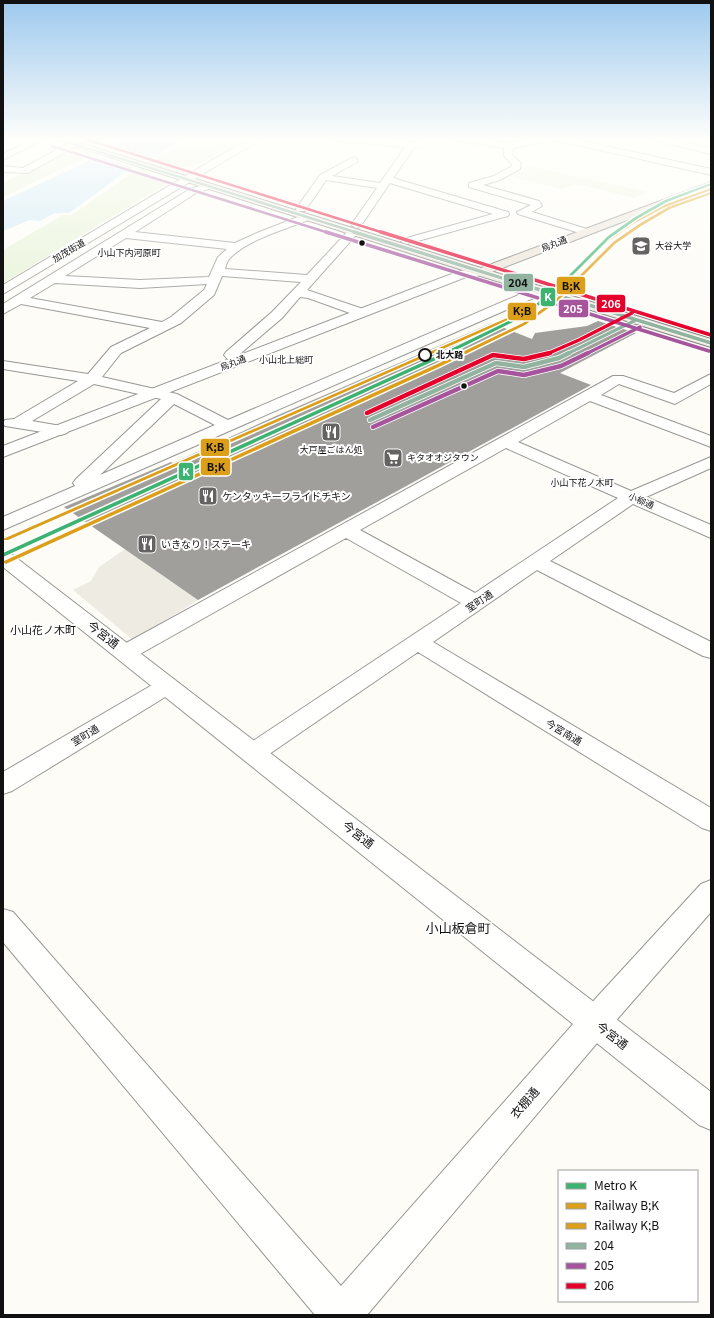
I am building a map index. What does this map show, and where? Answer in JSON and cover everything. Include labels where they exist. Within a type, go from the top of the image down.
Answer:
[{"type":"highway","points":[[257,200],[355,228],[478,269]]},
{"type":"highway","points":[[260,200],[304,213]]},
{"type":"highway","name":"烏丸通","points":[[478,269],[575,228],[654,200]]},
{"type":"highway","name":"烏丸通","points":[[478,269],[586,232],[672,200]]},
{"type":"highway","points":[[355,228],[407,241],[478,269]]},
{"type":"main road","points":[[478,269],[711,343]]},
{"type":"main road","points":[[478,269],[711,333]]},
{"type":"street","name":"加茂街道","points":[[3,290],[155,200]]},
{"type":"street","points":[[3,310],[179,200]]},
{"type":"street","points":[[9,423],[92,379],[116,350],[176,320],[210,292],[224,257],[237,247],[304,213],[311,200]]},
{"type":"street","points":[[241,360],[230,355],[278,315],[299,293],[355,228],[374,200]]},
{"type":"street","points":[[450,200],[504,214]]},
{"type":"street","points":[[407,241],[504,214],[522,212],[535,207],[536,204],[521,200]]},
{"type":"street","points":[[522,212],[586,232]]},
{"type":"street","points":[[124,234],[237,247]]},
{"type":"street","name":"烏丸通","points":[[3,452],[478,269]]},
{"type":"street","points":[[52,279],[140,284],[216,276],[311,279]]},
{"type":"street","points":[[3,524],[226,425],[541,290]]},
{"type":"street","points":[[299,293],[310,294],[361,313]]},
{"type":"street","points":[[18,300],[163,326]]},
{"type":"street","points":[[3,365],[92,379],[172,397],[226,425]]},
{"type":"street","points":[[125,653],[618,379],[675,399],[711,378]]},
{"type":"street","points":[[588,395],[711,442]]},
{"type":"street","points":[[70,495],[172,397]]},
{"type":"street","points":[[9,423],[61,430]]},
{"type":"street","name":"小柳通","points":[[505,442],[711,532]]},
{"type":"street","name":"室町通","points":[[254,753],[632,497],[711,462]]},
{"type":"street","points":[[346,530],[477,602]]},
{"type":"street","name":"今宮通","points":[[3,557],[711,1114]]},
{"type":"street","points":[[536,562],[711,652]]},
{"type":"street","name":"今宮南通","points":[[418,642],[711,821]]},
{"type":"street","name":"室町通","points":[[3,784],[167,686]]},
{"type":"street","name":"衣棚通","points":[[340,1315],[594,1023],[711,892]]},
{"type":"street","points":[[3,921],[340,1315]]},
{"type":"green space","points":[[94,200],[140,200],[3,283],[3,250],[63,215],[72,215]]},
{"type":"shaded area","points":[[125,549],[198,600],[133,640],[73,590],[91,581],[99,567]]},
{"type":"water","points":[[6,200],[88,200],[69,213],[55,213],[40,221],[30,220],[3,231],[3,201]]},
{"type":"building","name":"キタオオジタウン","points":[[598,321],[636,333],[560,373],[591,385],[198,600],[64,507],[171,462],[173,463],[276,416],[492,323],[532,339],[535,333],[587,326]]},
{"type":"metro line","name":"K","points":[[3,555],[434,359],[520,317],[552,294],[609,237],[636,218],[670,200]]},
{"type":"rail line","name":"K;B","points":[[6,539],[508,319],[549,297],[605,242],[632,223],[662,207],[682,200]]},
{"type":"rail line","name":"B;K","points":[[6,562],[437,366],[524,324],[557,300],[614,243],[640,225],[669,208],[693,200]]},
{"type":"transit line","name":"205","points":[[223,200],[709,351]]},
{"type":"transit line","name":"204","points":[[252,200],[711,343]]},
{"type":"transit line","name":"206","points":[[278,200],[711,335]]},
{"type":"transit line","name":"206","points":[[367,413],[493,355],[524,359],[550,353],[632,313]]},
{"type":"transit line","name":"204","points":[[370,420],[496,363],[524,367],[559,358],[636,320]]},
{"type":"transit line","name":"205","points":[[373,427],[498,371],[524,375],[561,366],[640,327]]},
{"type":"place","name":"大谷大学","points":[[641,246]]},
{"type":"place","name":"北大路","points":[[425,355]]},
{"type":"place","name":"大戸屋ごはん処","points":[[331,432]]},
{"type":"place","name":"キタオオジタウン","points":[[393,458]]},
{"type":"place","name":"ケンタッキーフライドチキン","points":[[208,496]]},
{"type":"place","name":"いきなり！ステーキ","points":[[147,544]]},
{"type":"district","name":"小山下内河原町","points":[[129,253]]},
{"type":"district","name":"小山北上総町","points":[[286,360]]},
{"type":"district","name":"小山下花ノ木町","points":[[582,483]]},
{"type":"district","name":"小山花ノ木町","points":[[43,630]]},
{"type":"district","name":"小山板倉町","points":[[458,928]]}]
